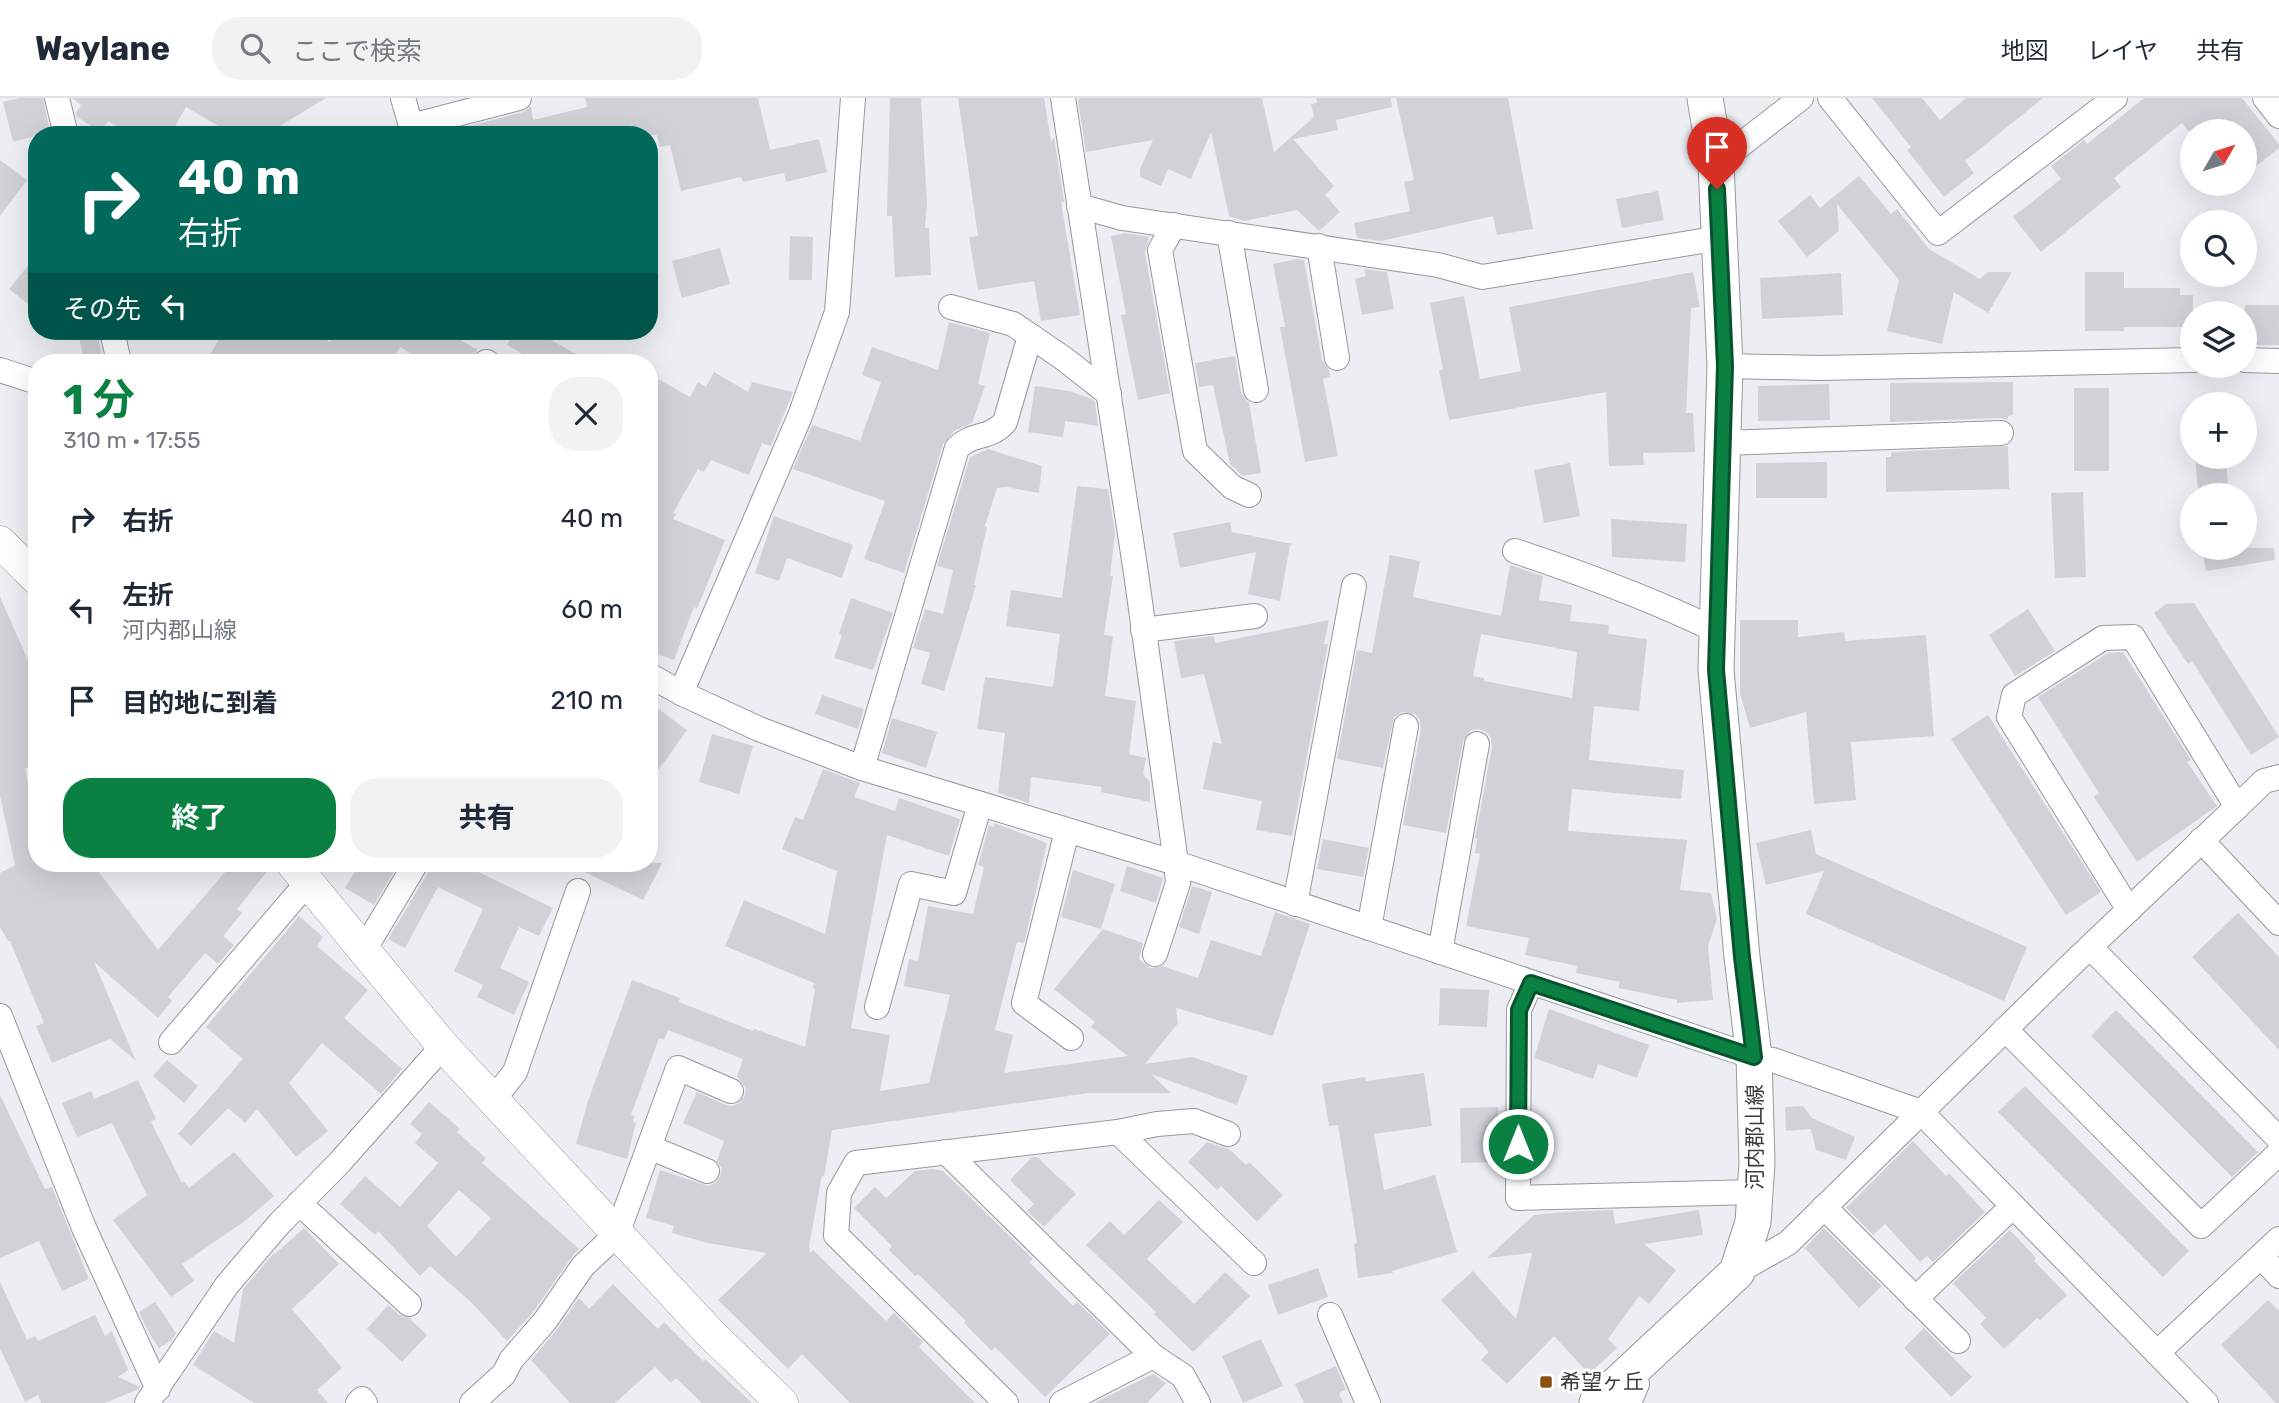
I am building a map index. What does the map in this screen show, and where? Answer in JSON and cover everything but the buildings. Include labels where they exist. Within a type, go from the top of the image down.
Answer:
[{"type":"main road","name":"河内郡山線","points":[[1597,1403],[1631,1386],[1737,1272],[1753,1222],[1754,1057],[1742,957],[1716,670],[1725,366],[1716,164],[1704,98]]},
{"type":"street","points":[[57,98],[64,126]]},
{"type":"street","points":[[403,98],[411,125],[519,98]]},
{"type":"street","points":[[681,693],[800,416],[837,312],[853,98]]},
{"type":"street","points":[[1063,98],[1109,394],[1176,863],[1178,883],[1155,954]]},
{"type":"street","points":[[1716,164],[1801,98]]},
{"type":"street","points":[[1830,98],[1938,233],[2115,98]]},
{"type":"street","points":[[2265,98],[2279,116]]},
{"type":"street","points":[[1079,206],[1122,218],[1438,265],[1482,277],[1720,238]]},
{"type":"street","points":[[1174,225],[1160,250],[1195,451],[1232,487],[1249,495]]},
{"type":"street","points":[[1229,233],[1256,390]]},
{"type":"street","points":[[1319,246],[1337,358]]},
{"type":"street","points":[[951,307],[1013,324],[1109,394]]},
{"type":"street","points":[[862,768],[957,448],[964,440],[997,431],[1005,422],[1030,335]]},
{"type":"street","points":[[1725,366],[1820,368],[2180,360]]},
{"type":"street","points":[[2257,360],[2279,361]]},
{"type":"street","points":[[0,370],[28,379]]},
{"type":"street","points":[[1723,443],[2001,433]]},
{"type":"street","points":[[0,542],[28,570]]},
{"type":"street","points":[[1515,551],[1672,609],[1717,631]]},
{"type":"street","points":[[1295,904],[1354,586]]},
{"type":"street","points":[[1143,630],[1255,616]]},
{"type":"street","points":[[2129,910],[2009,717],[2014,695],[2103,638],[2133,637],[2237,807]]},
{"type":"street","points":[[658,681],[760,729],[862,768],[1176,863],[1754,1057],[1773,1060],[1921,1112],[2206,1403]]},
{"type":"street","points":[[1369,928],[1406,726]]},
{"type":"street","points":[[1440,951],[1477,744]]},
{"type":"street","points":[[1737,1272],[1788,1242],[2264,781],[2279,777]]},
{"type":"street","points":[[877,1007],[911,884],[954,892],[980,804]]},
{"type":"street","points":[[1068,831],[1024,1003],[1070,1038]]},
{"type":"street","points":[[2202,840],[2279,923]]},
{"type":"street","points":[[171,1042],[300,872],[443,1046],[709,1332],[780,1402]]},
{"type":"street","points":[[364,950],[410,872]]},
{"type":"street","points":[[493,1100],[514,1072],[578,891]]},
{"type":"street","points":[[2090,947],[2279,1139]]},
{"type":"street","points":[[1531,983],[1519,1010],[1518,1198],[1755,1192]]},
{"type":"street","points":[[0,1016],[153,1396]]},
{"type":"street","points":[[2005,1030],[2201,1226],[2279,1153]]},
{"type":"street","points":[[153,1396],[227,1284],[443,1046]]},
{"type":"street","points":[[471,1403],[504,1374],[511,1360],[545,1321],[583,1266],[617,1234],[678,1068],[731,1091]]},
{"type":"street","points":[[1006,1403],[836,1234],[839,1194],[856,1163],[1194,1121],[1228,1134]]},
{"type":"street","points":[[1118,1132],[1254,1264]]},
{"type":"street","points":[[649,1147],[707,1171]]},
{"type":"street","points":[[946,1153],[1153,1356],[1183,1376],[1198,1403]]},
{"type":"street","points":[[299,1203],[409,1304]]},
{"type":"street","points":[[1915,1299],[2013,1206]]},
{"type":"street","points":[[1824,1208],[1958,1342]]},
{"type":"street","points":[[2157,1353],[2279,1239]]},
{"type":"street","points":[[2261,1256],[2279,1276]]},
{"type":"street","points":[[1330,1315],[1368,1403]]},
{"type":"street","points":[[1062,1403],[1153,1356]]},
{"type":"street","points":[[358,1403],[362,1399],[365,1403]]},
{"type":"place","name":"希望ヶ丘","points":[[1546,1382]]},
{"type":"route","points":[[1518,1144],[1519,1010],[1531,983],[1754,1057],[1742,957],[1716,670],[1725,366],[1717,189]]}]
